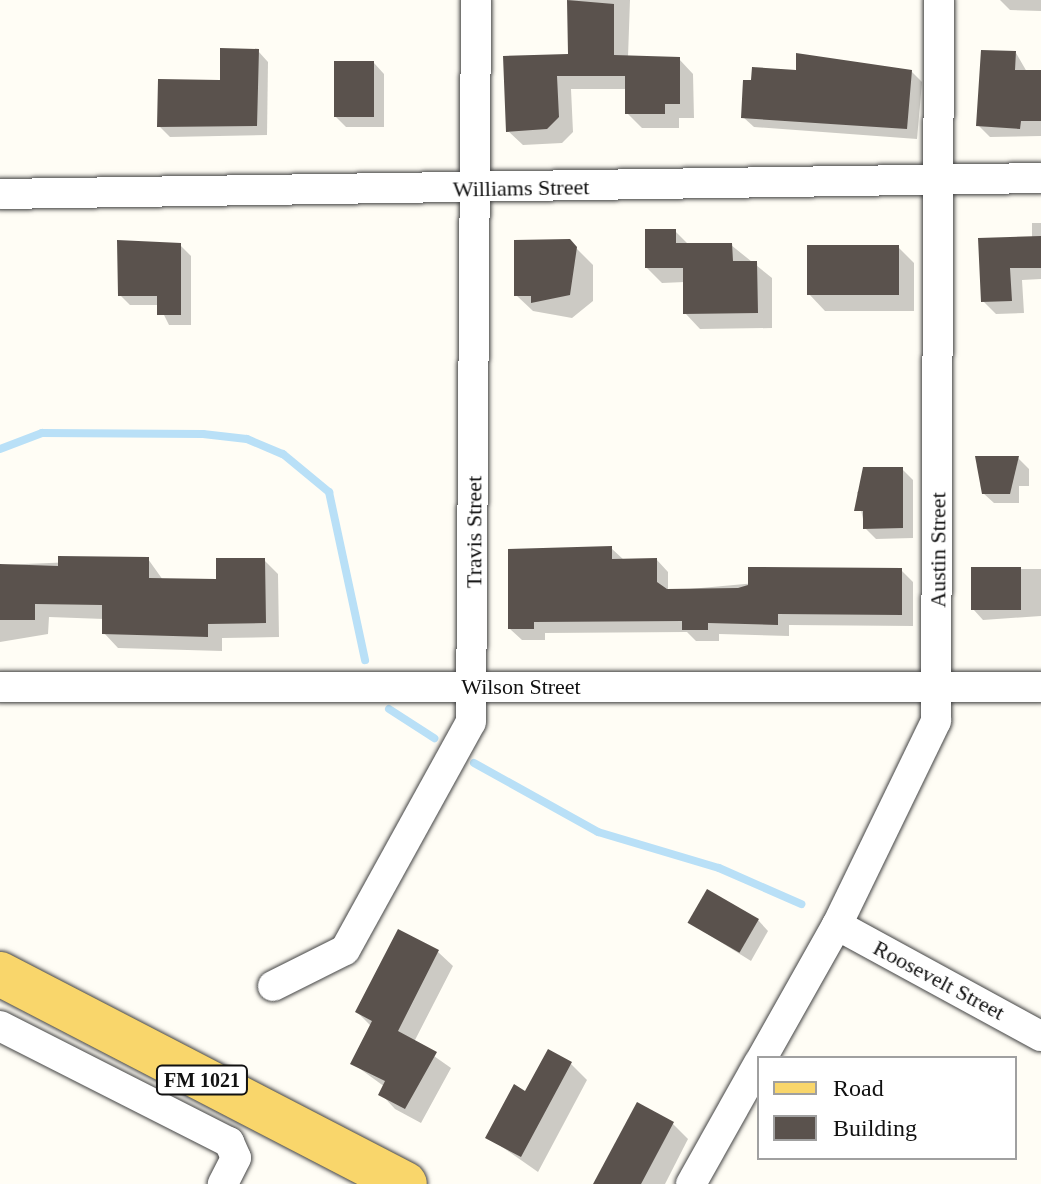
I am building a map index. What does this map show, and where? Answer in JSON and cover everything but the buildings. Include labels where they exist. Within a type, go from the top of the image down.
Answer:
[{"type":"main road","name":"FM 1021","points":[[0,974],[405,1184]]},
{"type":"street","name":"Travis Street","points":[[273,986],[345,950],[471,722],[476,0]]},
{"type":"street","name":"Austin Street","points":[[762,1056],[837,925],[936,721],[939,0]]},
{"type":"street","name":"Williams Street","points":[[0,194],[1041,178]]},
{"type":"street","name":"Wilson Street","points":[[0,687],[1041,687]]},
{"type":"street","name":"Roosevelt Street","points":[[837,925],[1041,1036]]},
{"type":"street","points":[[0,1026],[229,1142],[230,1171]]},
{"type":"street","name":"Austin Street","points":[[691,1184],[757,1065]]},
{"type":"waterway","points":[[0,449],[42,433],[203,434],[247,439],[283,454],[329,492],[365,660]]},
{"type":"waterway","points":[[389,709],[434,738]]},
{"type":"waterway","points":[[474,763],[598,832],[719,868],[801,904]]}]
